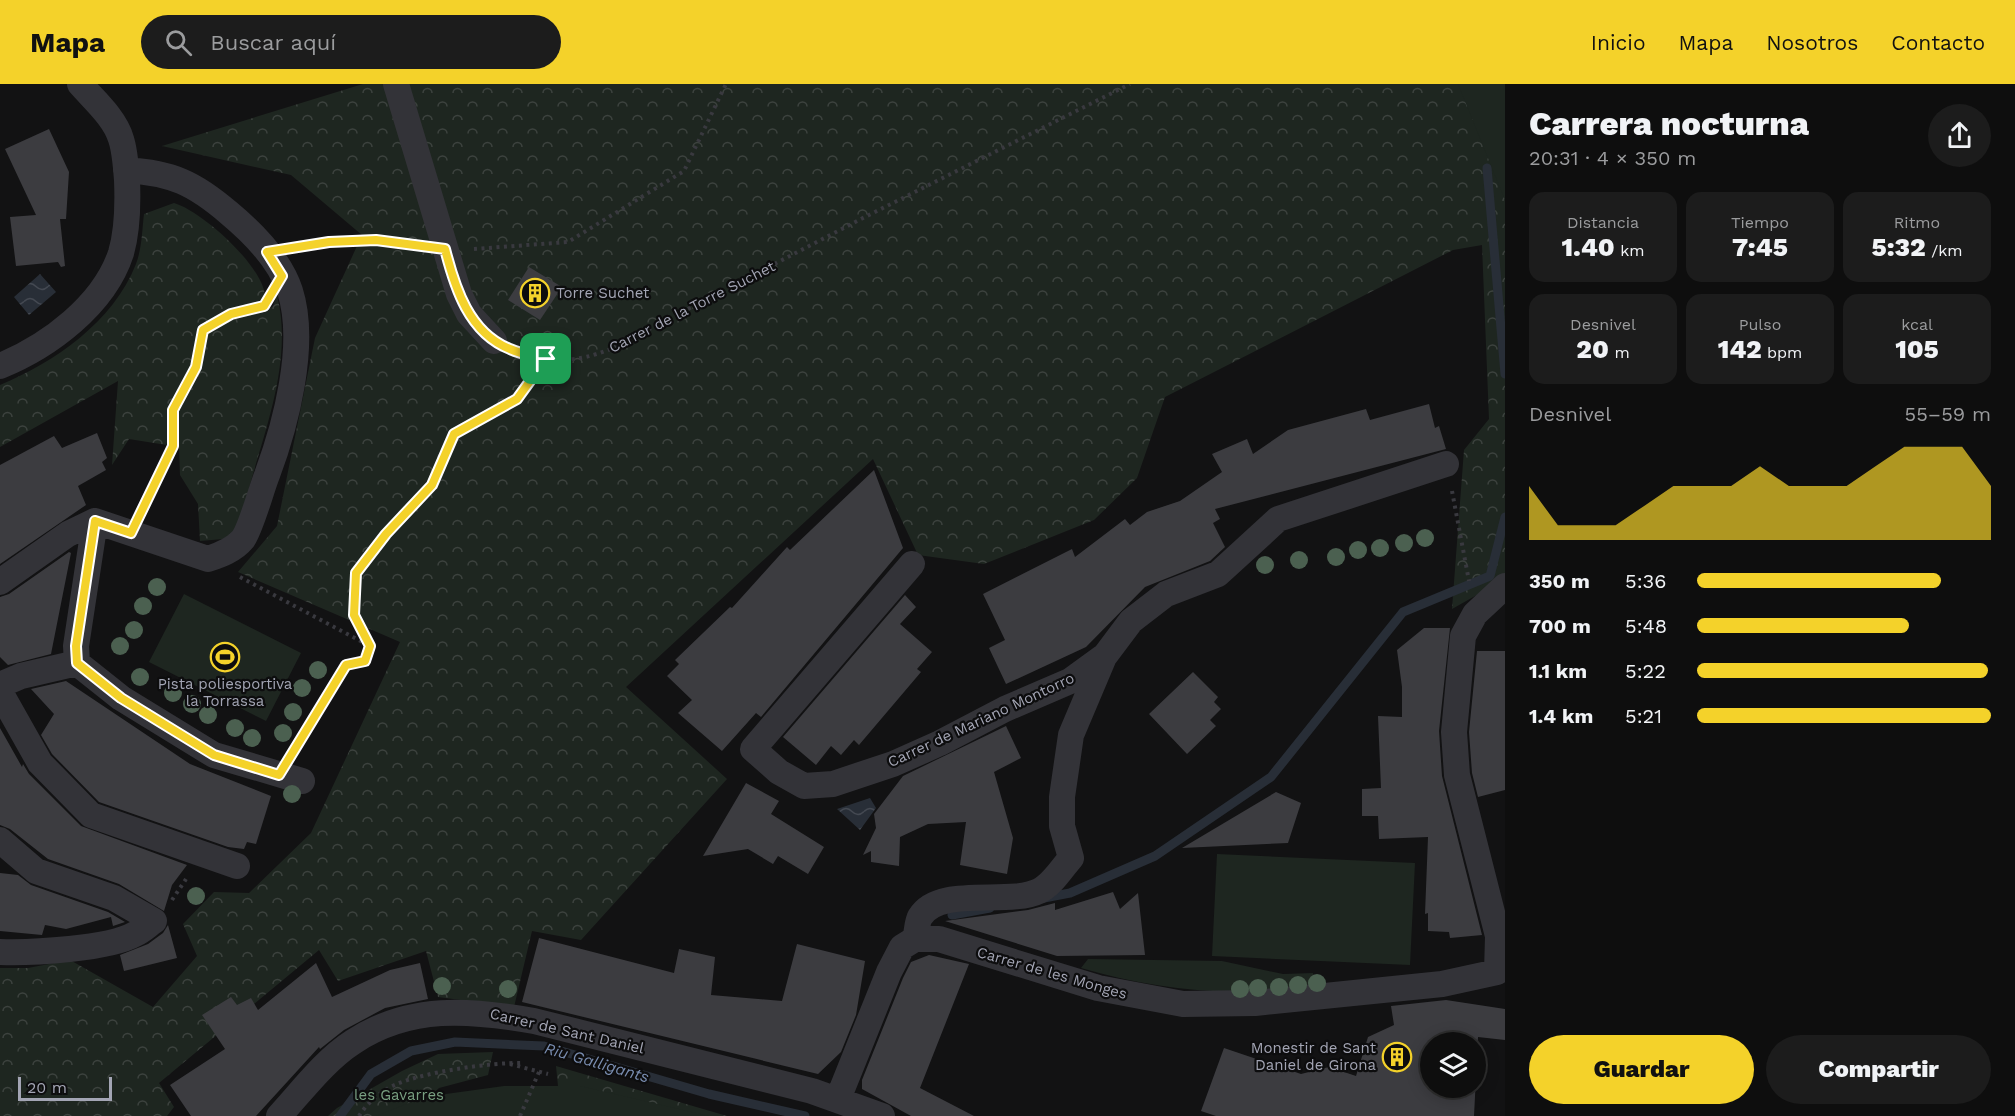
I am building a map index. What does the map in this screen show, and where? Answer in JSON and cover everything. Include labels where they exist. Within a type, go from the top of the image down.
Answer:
[{"type":"street","points":[[0,366],[42,346],[69,324],[99,293],[120,254],[129,213],[121,138],[110,118],[80,84]]},
{"type":"street","points":[[396,84],[459,294],[469,314],[494,341]]},
{"type":"street","points":[[0,582],[68,534],[95,521],[208,560],[227,552],[243,538],[276,450],[294,370],[295,321],[290,291],[282,276],[267,252],[245,226],[181,179],[154,172],[126,170]]},
{"type":"street","name":"Carrer de Mariano Montorro","points":[[915,939],[920,917],[936,903],[957,899],[1017,897],[1040,891],[1071,858],[1062,826],[1062,797],[1071,735],[1104,657],[1131,621],[1166,594],[1218,574],[1278,519],[1446,464]]},
{"type":"street","points":[[95,521],[76,646],[77,663],[121,698],[214,755],[290,778]]},
{"type":"street","name":"Carrer de Mariano Montorro","points":[[912,564],[753,749],[778,772],[804,786],[824,785],[893,764],[1070,681],[1104,657]]},
{"type":"street","points":[[1502,970],[1498,936],[1457,775],[1454,732],[1462,636],[1475,614],[1505,586]]},
{"type":"street","points":[[0,685],[21,676],[77,663]]},
{"type":"street","points":[[0,692],[40,763],[91,815],[237,866]]},
{"type":"street","points":[[0,840],[36,870],[114,898],[154,921],[134,935],[106,942],[40,951],[0,952]]},
{"type":"street","points":[[838,1099],[889,972],[902,947],[915,939]]},
{"type":"street","name":"Carrer de les Monges","points":[[915,939],[939,939],[1098,988],[1183,1004],[1255,1003],[1442,984],[1502,970]]},
{"type":"street","name":"Carrer de Sant Daniel","points":[[279,1116],[352,1042],[401,1018],[458,1011],[489,1013],[534,1021],[838,1099],[882,1116]]},
{"type":"path","points":[[267,252],[329,242],[376,240],[445,249],[568,242],[684,171],[726,84]]},
{"type":"path","name":"Carrer de la Torre Suchet","points":[[494,341],[510,350],[546,359],[581,360],[611,350],[861,219],[1130,84]]},
{"type":"path","points":[[131,533],[173,446],[173,410],[196,367],[203,330],[231,314],[264,306],[282,276]]},
{"type":"path","points":[[290,778],[346,665],[365,661],[370,646],[354,615],[356,573],[386,534],[432,485],[454,434],[517,399],[546,359]]},
{"type":"path","points":[[1454,497],[1468,574]]},
{"type":"path","points":[[208,560],[370,646]]},
{"type":"path","points":[[154,921],[166,909],[202,854]]},
{"type":"path","points":[[504,1062],[548,1074]]},
{"type":"path","points":[[359,1116],[366,1104],[396,1084],[504,1062],[524,1063]]},
{"type":"path","points":[[520,1116],[539,1072]]},
{"type":"green space","points":[[363,84],[1505,84],[1505,579],[1452,609],[1464,450],[1489,419],[1482,245],[1453,250],[1165,397],[1137,478],[1094,520],[984,564],[918,555],[873,459],[626,687],[727,779],[581,940],[532,931],[514,1007],[438,997],[426,951],[338,981],[319,950],[159,1083],[174,1107],[167,1116],[0,1116],[0,968],[28,968],[70,960],[153,1007],[197,956],[183,924],[214,892],[249,893],[311,833],[400,642],[238,572],[277,526],[315,338],[362,235],[291,175],[162,146]]},
{"type":"green space","points":[[1458,84],[1505,84],[1505,200]]},
{"type":"green space","points":[[174,203],[200,217],[231,243],[256,272],[263,287],[265,299],[260,304],[263,313],[273,306],[277,295],[281,319],[280,368],[270,417],[249,488],[252,489],[235,532],[223,539],[200,541],[198,504],[180,475],[179,447],[129,439],[112,465],[118,381],[0,447],[0,385],[41,365],[80,338],[97,322],[126,285],[136,264],[141,246],[144,214]]},
{"type":"green space","name":"Pista poliesportiva la Torrassa","points":[[184,594],[301,653],[266,721],[149,662]]},
{"type":"green space","points":[[1217,854],[1415,863],[1410,965],[1212,956]]},
{"type":"green space","points":[[1088,959],[1222,961],[1283,974],[1313,973],[1315,986],[1236,992],[1177,988],[1138,982],[1081,968]]},
{"type":"green space","name":"les Gavarres","points":[[493,1052],[488,1075],[439,1088],[408,1116],[328,1116],[337,1108],[402,1071],[438,1054]]},
{"type":"green space","points":[[556,1066],[727,1116],[561,1116]]},
{"type":"green space","points":[[504,1086],[580,1086],[709,1116],[376,1116],[424,1097]]},
{"type":"water","points":[[40,274],[56,292],[29,315],[14,297]]},
{"type":"water","points":[[870,798],[876,808],[860,830],[837,809]]},
{"type":"building","points":[[49,129],[69,172],[66,219],[60,219],[65,266],[61,267],[58,262],[16,266],[10,217],[36,215],[5,149]]},
{"type":"building","name":"Torre Suchet","points":[[529,267],[562,287],[540,320],[508,300]]},
{"type":"building","points":[[1429,404],[1435,428],[1439,426],[1446,449],[1215,509],[1220,519],[1213,523],[1225,547],[1210,561],[1145,587],[1086,647],[1006,684],[989,648],[1005,640],[983,594],[1072,549],[1075,557],[1125,519],[1130,525],[1147,512],[1180,501],[1222,472],[1212,454],[1247,439],[1253,454],[1288,430],[1366,409],[1370,420]]},
{"type":"building","points":[[97,433],[107,458],[102,462],[106,470],[78,486],[86,505],[0,564],[0,465],[54,436],[62,448]]},
{"type":"building","points":[[874,470],[903,548],[761,717],[756,713],[722,751],[678,713],[692,700],[667,676],[679,664],[675,660],[730,607],[732,608],[787,547],[790,550]]},
{"type":"building","points":[[69,552],[71,553],[51,654],[8,665],[0,657],[0,597],[9,594]]},
{"type":"building","points":[[905,595],[916,607],[900,624],[932,652],[917,669],[921,672],[859,745],[854,740],[841,755],[831,746],[816,765],[783,737]]},
{"type":"building","points":[[1424,628],[1450,628],[1439,731],[1442,776],[1482,935],[1450,938],[1449,932],[1428,931],[1428,913],[1425,914],[1428,837],[1379,839],[1378,816],[1362,816],[1362,789],[1381,788],[1378,716],[1402,717],[1402,687],[1397,650]]},
{"type":"building","points":[[1477,651],[1505,651],[1505,790],[1478,797],[1472,773],[1469,732]]},
{"type":"building","points":[[1193,672],[1218,697],[1214,702],[1221,709],[1210,720],[1216,726],[1187,754],[1149,714]]},
{"type":"building","points":[[66,681],[190,764],[271,796],[256,844],[247,842],[244,849],[228,847],[99,802],[52,754],[41,735],[54,714],[31,689]]},
{"type":"building","points":[[1006,726],[1021,758],[994,772],[1013,838],[1007,874],[960,865],[966,822],[928,824],[900,837],[899,866],[871,862],[871,851],[863,855],[876,828],[874,814],[903,776]]},
{"type":"building","points":[[0,728],[22,767],[23,764],[29,774],[81,826],[187,865],[172,885],[164,911],[119,884],[48,859],[10,829],[0,825]]},
{"type":"building","points":[[746,783],[779,801],[771,814],[824,847],[808,874],[778,856],[773,864],[748,849],[703,856]]},
{"type":"building","points":[[1276,792],[1301,803],[1288,843],[1182,848]]},
{"type":"building","points":[[0,873],[18,875],[31,885],[108,912],[125,922],[113,926],[111,917],[66,929],[45,925],[42,935],[0,931]]},
{"type":"building","points":[[1113,892],[1120,909],[1138,893],[1145,955],[1057,956],[945,921],[1028,910],[1055,903],[1055,910]]},
{"type":"building","points":[[168,925],[177,958],[124,971],[120,955],[148,944],[163,933]]},
{"type":"building","points":[[539,938],[674,973],[679,949],[715,957],[711,995],[782,1001],[797,944],[865,961],[856,1015],[841,1052],[818,1074],[522,1002]]},
{"type":"building","points":[[929,955],[969,964],[920,1088],[974,1116],[911,1116],[862,1089],[862,1080],[911,962]]},
{"type":"building","points":[[316,963],[332,997],[390,970],[420,963],[428,999],[385,1008],[344,1030],[320,1049],[319,1047],[256,1116],[191,1116],[170,1085],[225,1049],[202,1015],[231,997],[237,1005],[251,998],[258,1010]]},
{"type":"building","name":"Monestir de Sant Daniel de Girona","points":[[1446,1000],[1505,1009],[1505,1040],[1486,1038],[1486,1032],[1420,1032],[1420,1098],[1475,1098],[1474,1116],[1216,1116],[1201,1111],[1224,1048],[1301,1074],[1329,1067],[1356,1076],[1368,1037],[1394,1025],[1391,1006]]},
{"type":"waterway","points":[[1487,168],[1505,374]]},
{"type":"waterway","points":[[1044,898],[1070,893],[1155,856],[1271,777],[1403,612],[1490,576],[1505,517]]},
{"type":"waterway","points":[[952,915],[990,908]]},
{"type":"waterway","name":"Riu Galligants","points":[[340,1116],[371,1074],[411,1051],[455,1042],[544,1046],[709,1094],[805,1116]]},
{"type":"place","name":"Torre Suchet","points":[[535,293]]},
{"type":"place","name":"Pista poliesportiva la Torrassa","points":[[225,657]]},
{"type":"place","name":"Monestir de Sant Daniel de Girona","points":[[1397,1057]]},
{"type":"route","points":[[376,240],[445,249],[459,294],[469,314],[494,341],[510,350],[546,359],[517,399],[454,434],[432,485],[386,534],[356,573],[354,615],[370,646],[365,661],[346,665],[279,775],[214,755],[121,698],[77,663],[76,646],[95,521],[131,533],[173,446],[173,410],[196,367],[203,330],[222,317],[264,306],[268,303],[282,276],[267,252],[329,242],[376,240]]}]
